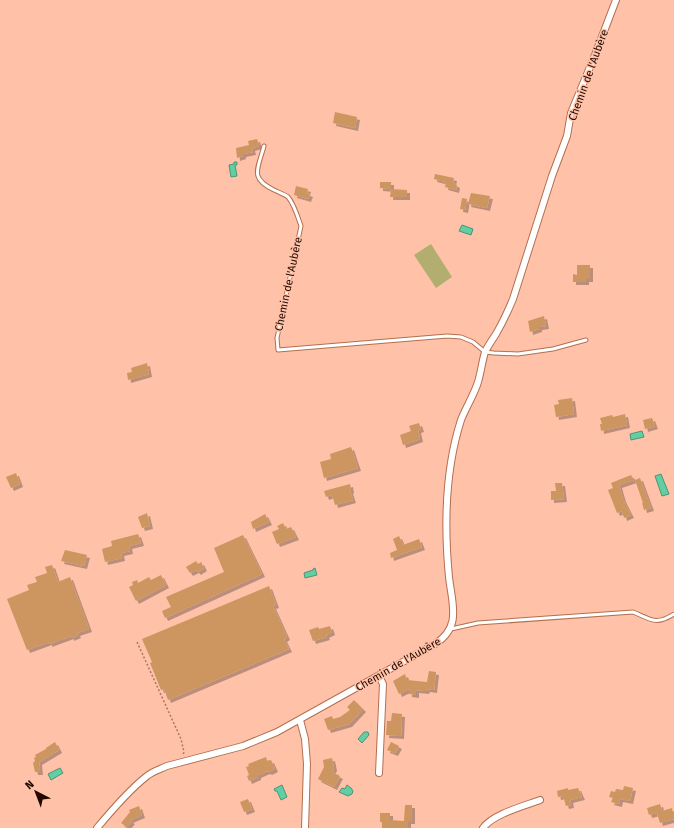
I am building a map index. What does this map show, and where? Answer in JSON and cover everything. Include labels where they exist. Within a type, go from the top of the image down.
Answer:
[{"type":"street","name":"Chemin de l'Aubère","points":[[97,828],[130,792],[148,776],[167,766],[243,746],[277,732],[441,640],[451,629],[454,616],[447,545],[448,493],[451,464],[461,420],[478,382],[485,352],[507,314],[513,299],[566,136],[571,113],[616,0]]},
{"type":"street","points":[[379,676],[383,684],[379,773]]},
{"type":"street","points":[[300,720],[305,739],[306,764],[304,828]]},
{"type":"street","points":[[483,828],[499,816],[540,800]]},
{"type":"lane","name":"Chemin de l'Aubère","points":[[264,146],[257,174],[259,181],[264,186],[287,197],[296,211],[301,226],[277,338],[278,350],[461,336],[473,342],[485,352]]},
{"type":"lane","points":[[485,352],[518,354],[553,349],[586,340]]},
{"type":"lane","points":[[451,629],[478,623],[633,612],[647,620],[658,621],[674,614]]},
{"type":"path","points":[[136,642],[181,739],[184,752],[181,762]]},
{"type":"shaded area","points":[[234,162],[237,162],[237,165],[235,165],[237,176],[231,177],[229,165],[234,164]]},
{"type":"shaded area","points":[[462,225],[473,229],[471,235],[459,231]]},
{"type":"shaded area","points":[[431,244],[452,277],[436,288],[414,255]]},
{"type":"shaded area","points":[[642,431],[644,437],[631,440],[630,434]]},
{"type":"shaded area","points":[[661,474],[669,494],[662,496],[655,476]]},
{"type":"shaded area","points":[[315,568],[317,575],[305,578],[304,573]]},
{"type":"shaded area","points":[[364,732],[368,732],[369,735],[362,743],[358,739]]},
{"type":"shaded area","points":[[60,768],[63,773],[51,780],[48,774]]},
{"type":"shaded area","points":[[282,785],[287,797],[281,800],[277,791],[274,789]]},
{"type":"shaded area","points":[[347,785],[353,791],[352,794],[348,796],[339,792],[342,788],[345,789]]},
{"type":"building","points":[[335,112],[357,117],[355,128],[333,123]]},
{"type":"building","points":[[257,139],[259,146],[252,148],[253,152],[243,154],[243,156],[237,158],[236,148],[249,145],[248,141]]},
{"type":"building","points":[[435,174],[454,178],[453,183],[457,185],[456,190],[445,187],[446,182],[434,179]]},
{"type":"building","points":[[380,182],[391,182],[391,189],[380,188]]},
{"type":"building","points":[[296,186],[308,189],[307,193],[310,194],[308,199],[294,195]]},
{"type":"building","points":[[391,189],[407,190],[407,197],[390,197]]},
{"type":"building","points":[[471,193],[490,196],[487,208],[468,204]]},
{"type":"building","points":[[462,198],[467,199],[465,210],[460,209]]},
{"type":"building","points":[[577,265],[590,265],[590,279],[586,279],[586,282],[573,282],[573,274],[577,275]]},
{"type":"building","points":[[544,316],[546,326],[539,327],[539,329],[530,332],[528,321]]},
{"type":"building","points":[[147,363],[149,374],[128,380],[127,373],[132,372],[131,368]]},
{"type":"building","points":[[572,398],[574,414],[556,417],[554,405],[559,404],[558,400]]},
{"type":"building","points":[[625,414],[627,425],[601,431],[600,424],[602,424],[600,418]]},
{"type":"building","points":[[652,418],[655,426],[645,429],[643,420]]},
{"type":"building","points":[[419,423],[421,429],[418,430],[420,439],[403,445],[400,435],[411,431],[409,426]]},
{"type":"building","points":[[351,447],[358,468],[324,478],[320,462],[331,459],[330,454]]},
{"type":"building","points":[[16,473],[20,484],[11,488],[6,477]]},
{"type":"building","points":[[631,475],[634,480],[619,485],[623,499],[631,515],[624,518],[622,511],[617,513],[608,490],[613,488],[611,483]]},
{"type":"building","points":[[640,478],[651,508],[644,510],[635,480]]},
{"type":"building","points":[[555,483],[562,483],[564,499],[551,500],[551,491],[556,491]]},
{"type":"building","points":[[350,484],[350,491],[353,500],[335,505],[332,495],[326,497],[324,491]]},
{"type":"building","points":[[147,513],[150,526],[142,528],[138,517]]},
{"type":"building","points":[[265,514],[269,522],[253,529],[251,522]]},
{"type":"building","points":[[283,523],[286,529],[291,527],[296,537],[277,544],[272,532],[279,529],[277,526]]},
{"type":"building","points":[[138,534],[141,543],[129,546],[130,551],[121,553],[122,558],[105,562],[102,549],[112,546],[111,541]]},
{"type":"building","points":[[243,535],[262,574],[165,618],[162,611],[171,607],[166,597],[224,572],[214,548]]},
{"type":"building","points":[[399,536],[403,545],[419,539],[422,547],[391,558],[390,553],[397,550],[393,539]]},
{"type":"building","points":[[65,550],[87,555],[84,566],[61,561]]},
{"type":"building","points":[[196,561],[198,564],[201,562],[204,568],[198,572],[196,570],[190,573],[186,567]]},
{"type":"building","points":[[52,565],[58,582],[70,577],[89,629],[77,633],[78,635],[71,638],[71,636],[27,650],[7,599],[29,590],[27,585],[37,582],[35,577],[47,573],[45,567]]},
{"type":"building","points":[[161,575],[166,585],[136,601],[129,587],[133,585],[132,582],[137,580],[138,583],[149,577],[151,580]]},
{"type":"building","points":[[269,586],[276,605],[273,606],[287,637],[284,639],[289,649],[168,700],[164,689],[161,690],[150,663],[152,662],[142,639]]},
{"type":"building","points":[[330,626],[332,632],[326,635],[327,637],[313,641],[309,630],[318,627],[319,629]]},
{"type":"building","points":[[429,671],[436,672],[434,690],[416,690],[416,695],[409,694],[409,689],[399,694],[393,681],[405,674],[407,680],[427,682]]},
{"type":"building","points":[[354,700],[363,709],[349,724],[328,730],[324,719],[332,716],[333,719],[340,717],[350,710],[347,707]]},
{"type":"building","points":[[392,713],[402,714],[401,736],[386,735],[387,721],[391,721]]},
{"type":"building","points":[[55,742],[59,750],[39,762],[40,772],[35,772],[33,763],[35,761],[34,758],[36,757],[35,755]]},
{"type":"building","points":[[391,742],[399,746],[395,753],[387,750]]},
{"type":"building","points":[[266,757],[267,761],[271,760],[275,769],[258,775],[258,777],[249,781],[247,776],[249,775],[246,767],[249,766],[248,764]]},
{"type":"building","points":[[332,758],[334,768],[332,772],[340,776],[334,787],[318,779],[324,767],[323,760]]},
{"type":"building","points":[[624,786],[633,788],[630,801],[620,799],[619,804],[611,802],[613,798],[609,797],[611,791],[615,792],[616,789],[623,790]]},
{"type":"building","points":[[568,788],[568,790],[578,788],[582,797],[570,800],[571,805],[566,806],[563,796],[558,797],[557,791]]},
{"type":"building","points":[[248,799],[252,809],[244,812],[240,802]]},
{"type":"building","points":[[660,804],[662,811],[672,808],[674,819],[660,823],[657,813],[649,815],[647,808]]},
{"type":"building","points":[[405,805],[412,805],[412,821],[408,821],[408,828],[382,828],[380,813],[390,813],[390,820],[404,821]]},
{"type":"building","points":[[139,806],[142,815],[130,820],[132,821],[127,827],[121,823],[130,812],[129,810]]}]
